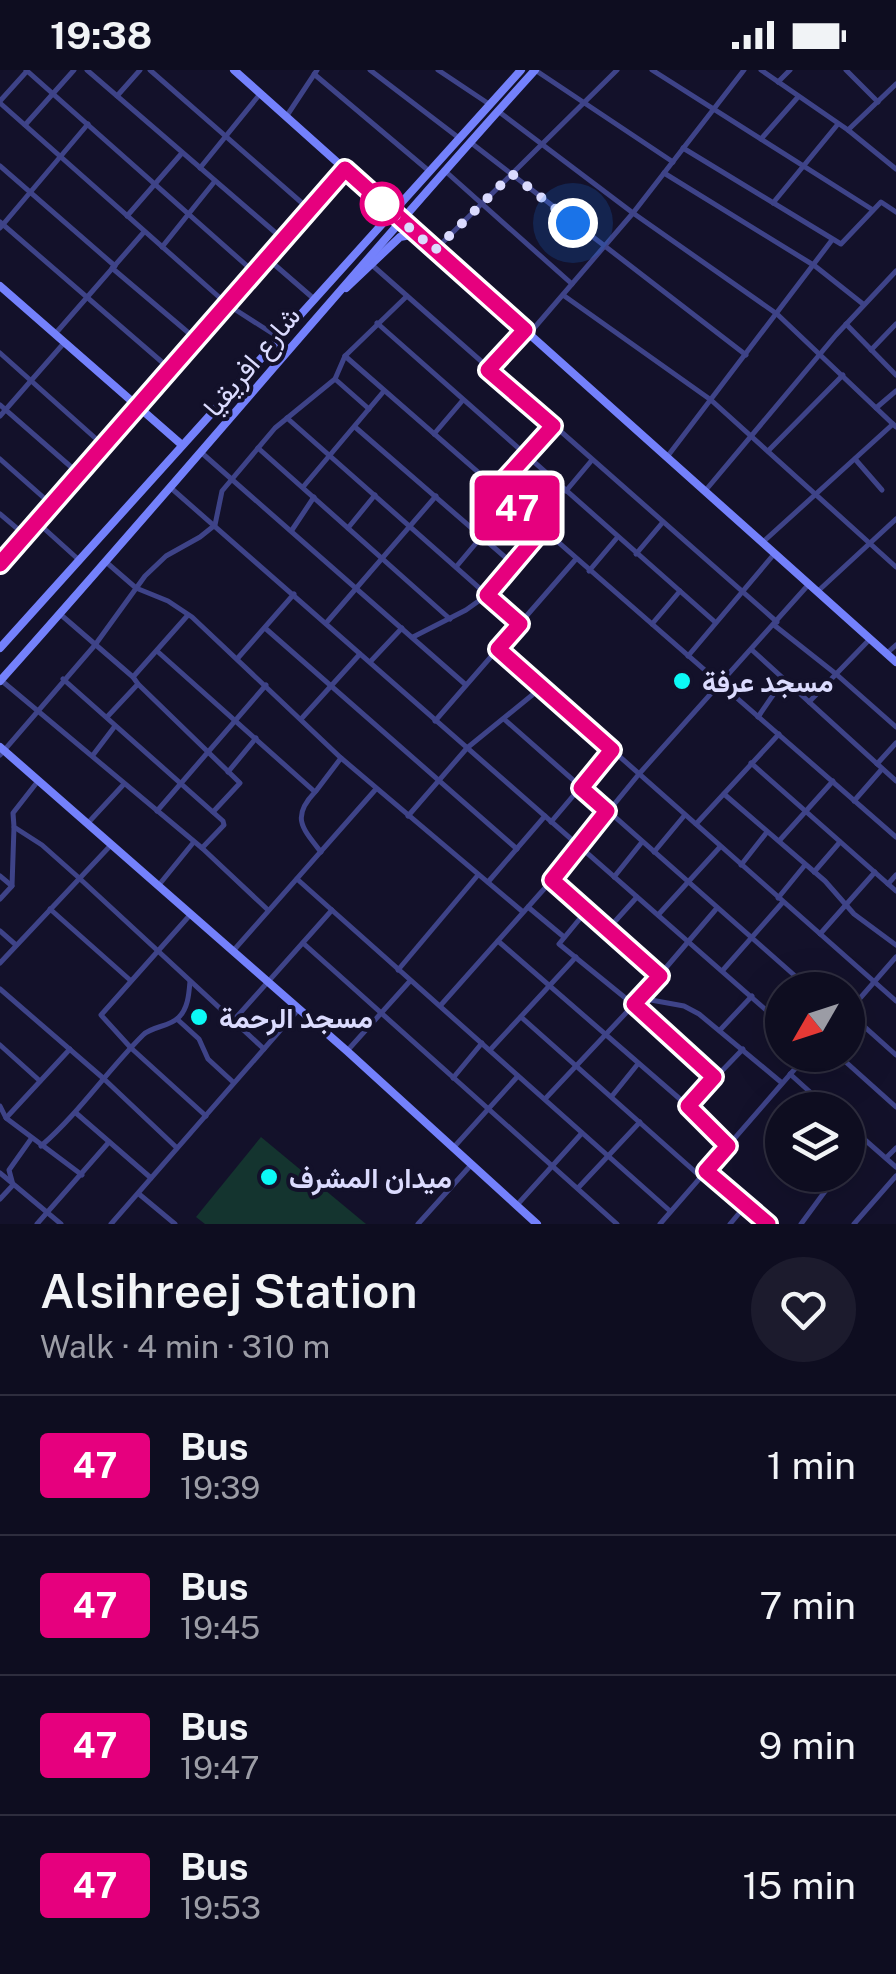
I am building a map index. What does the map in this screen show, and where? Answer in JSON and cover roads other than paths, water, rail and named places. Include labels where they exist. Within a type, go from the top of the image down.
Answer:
[{"type":"street","points":[[255,272],[27,70],[0,102],[228,304],[278,337]]},
{"type":"street","points":[[25,125],[74,70]]},
{"type":"street","points":[[87,70],[284,240]]},
{"type":"street","points":[[118,96],[140,70]]},
{"type":"street","points":[[150,70],[310,210]]},
{"type":"street","points":[[234,70],[245,74],[260,94],[399,220],[896,662]]},
{"type":"street","points":[[370,70],[459,138]]},
{"type":"street","points":[[438,70],[490,104]]},
{"type":"street","points":[[535,70],[673,162]]},
{"type":"street","name":"شارع افريقيا","points":[[0,680],[203,454],[399,220],[535,70]]},
{"type":"street","points":[[435,250],[617,70]]},
{"type":"street","points":[[652,70],[873,210]]},
{"type":"street","points":[[488,370],[563,295],[604,247],[744,70]]},
{"type":"street","points":[[761,70],[848,130],[896,169]]},
{"type":"street","points":[[778,82],[790,70]]},
{"type":"street","points":[[846,70],[878,102]]},
{"type":"street","points":[[286,117],[316,72],[429,171]]},
{"type":"street","name":"شارع افريقيا","points":[[0,648],[515,72]]},
{"type":"street","points":[[848,130],[896,84]]},
{"type":"street","points":[[200,168],[260,94]]},
{"type":"street","points":[[761,138],[798,97]]},
{"type":"street","points":[[498,111],[633,213],[777,314],[895,426],[763,542]]},
{"type":"street","points":[[88,124],[1,225],[170,369]]},
{"type":"street","points":[[773,203],[838,124]]},
{"type":"street","points":[[470,142],[746,355]]},
{"type":"street","points":[[684,148],[843,244],[882,201],[896,212]]},
{"type":"street","points":[[127,216],[182,153]]},
{"type":"street","points":[[0,166],[196,340]]},
{"type":"street","points":[[0,564],[345,169]]},
{"type":"street","points":[[444,170],[572,284]]},
{"type":"street","points":[[664,173],[815,266],[863,304]]},
{"type":"street","points":[[162,247],[216,182]]},
{"type":"street","points":[[55,334],[144,232]]},
{"type":"street","points":[[338,292],[356,282],[400,236],[416,234]]},
{"type":"street","points":[[666,458],[832,240]]},
{"type":"street","points":[[268,259],[313,298]]},
{"type":"street","points":[[372,265],[896,727]]},
{"type":"street","points":[[705,491],[863,304],[896,271]]},
{"type":"street","points":[[0,286],[182,445]]},
{"type":"street","points":[[563,295],[711,400],[896,567]]},
{"type":"street","points":[[407,296],[345,356],[335,379],[258,448],[222,491],[215,525],[166,556],[136,588],[95,645],[1,751],[347,1051],[536,1224]]},
{"type":"street","points":[[377,323],[716,622]]},
{"type":"street","points":[[846,324],[896,374]]},
{"type":"street","points":[[871,350],[896,324]]},
{"type":"street","points":[[0,416],[64,342]]},
{"type":"street","points":[[0,353],[103,445]]},
{"type":"street","points":[[345,356],[896,838]]},
{"type":"street","points":[[768,451],[842,376]]},
{"type":"street","points":[[335,379],[369,409]]},
{"type":"street","points":[[303,487],[384,391]]},
{"type":"street","points":[[876,408],[896,391]]},
{"type":"street","points":[[434,434],[463,400]]},
{"type":"street","points":[[3,408],[78,473]]},
{"type":"street","points":[[287,418],[520,624]]},
{"type":"street","points":[[496,489],[553,426]]},
{"type":"street","points":[[355,427],[513,564]]},
{"type":"street","points":[[258,448],[450,619]]},
{"type":"street","points":[[203,454],[466,685]]},
{"type":"street","points":[[0,459],[52,504]]},
{"type":"street","points":[[854,459],[882,490]]},
{"type":"street","points":[[566,491],[592,460]]},
{"type":"street","points":[[171,488],[765,1008]]},
{"type":"street","points":[[348,528],[375,496]]},
{"type":"street","points":[[327,622],[436,496]]},
{"type":"street","points":[[292,530],[314,497]]},
{"type":"street","points":[[0,514],[26,536]]},
{"type":"street","points":[[817,592],[896,519]]},
{"type":"street","points":[[636,554],[664,522]]},
{"type":"street","points":[[38,523],[78,561],[74,571],[77,580],[85,582],[93,577]]},
{"type":"street","points":[[413,637],[487,595],[542,530]]},
{"type":"street","points":[[456,567],[482,536]]},
{"type":"street","points":[[589,571],[617,538]]},
{"type":"street","points":[[688,656],[775,553]]},
{"type":"street","points":[[434,721],[576,559]]},
{"type":"street","points":[[106,562],[136,588],[188,614],[408,816],[478,875],[564,937]]},
{"type":"street","points":[[440,1006],[809,584]]},
{"type":"street","points":[[652,624],[680,591]]},
{"type":"street","points":[[50,593],[64,592],[68,601],[62,612],[240,782],[213,812]]},
{"type":"street","points":[[237,659],[294,594]]},
{"type":"street","points":[[133,677],[188,614]]},
{"type":"street","points":[[265,628],[517,849]]},
{"type":"street","points":[[370,662],[402,628]]},
{"type":"street","points":[[809,702],[870,640]]},
{"type":"street","points":[[886,654],[896,645]]},
{"type":"street","points":[[498,649],[896,1001]]},
{"type":"street","points":[[752,650],[896,781]]},
{"type":"street","points":[[156,651],[315,792]]},
{"type":"street","points":[[302,718],[360,654]]},
{"type":"street","points":[[63,679],[224,825],[202,848]]},
{"type":"street","points":[[758,717],[784,679]]},
{"type":"street","points":[[0,680],[202,848],[268,910]]},
{"type":"street","points":[[107,717],[138,684]]},
{"type":"street","points":[[157,811],[266,685]]},
{"type":"street","points":[[408,816],[467,748],[542,686]]},
{"type":"street","points":[[504,719],[791,972]]},
{"type":"street","points":[[93,755],[115,726]]},
{"type":"street","points":[[696,824],[779,734]]},
{"type":"street","points":[[228,772],[256,738]]},
{"type":"street","points":[[854,801],[896,743]]},
{"type":"street","points":[[552,822],[612,750]]},
{"type":"street","points":[[321,852],[300,816],[301,808],[342,758]]},
{"type":"street","points":[[752,764],[896,891]]},
{"type":"street","points":[[0,899],[12,886],[13,813],[38,781]]},
{"type":"street","points":[[779,841],[833,781]]},
{"type":"street","points":[[87,824],[124,784]]},
{"type":"street","points":[[233,951],[377,788]]},
{"type":"street","points":[[724,794],[814,872],[845,906],[896,945]]},
{"type":"street","points":[[654,852],[685,815]]},
{"type":"street","points":[[488,882],[544,816]]},
{"type":"street","points":[[14,827],[42,845],[264,1049]]},
{"type":"street","points":[[740,865],[768,832]]},
{"type":"street","points":[[158,886],[193,842]]},
{"type":"street","points":[[614,877],[642,842]]},
{"type":"street","points":[[814,872],[840,842]]},
{"type":"street","points":[[0,963],[111,844]]},
{"type":"street","points":[[658,915],[720,846]]},
{"type":"street","points":[[723,970],[753,938],[805,865]]},
{"type":"street","points":[[820,934],[874,872]]},
{"type":"street","points":[[398,970],[478,875]]},
{"type":"street","points":[[888,884],[896,875]]},
{"type":"street","points":[[0,876],[12,886]]},
{"type":"street","points":[[297,879],[670,1212]]},
{"type":"street","points":[[552,880],[660,976]]},
{"type":"street","points":[[608,930],[638,897]]},
{"type":"street","points":[[545,1099],[718,908]]},
{"type":"street","points":[[50,909],[130,980]]},
{"type":"street","points":[[233,1020],[332,910]]},
{"type":"street","points":[[586,910],[559,944],[634,1004],[714,1077]]},
{"type":"street","points":[[190,915],[101,1015],[206,1116]]},
{"type":"street","points":[[0,931],[16,946]]},
{"type":"street","points":[[498,941],[688,1106],[728,1146]]},
{"type":"street","points":[[302,943],[618,1224]]},
{"type":"street","points":[[865,992],[896,956]]},
{"type":"street","points":[[490,1050],[576,957]]},
{"type":"street","points":[[347,1051],[410,980]]},
{"type":"street","points":[[41,1146],[76,1113],[147,1031],[177,1019],[188,1000],[190,981]]},
{"type":"street","points":[[0,989],[177,1148]]},
{"type":"street","points":[[720,1029],[752,996]]},
{"type":"street","points":[[640,998],[692,1009],[782,1083]]},
{"type":"street","points":[[112,1224],[298,1010]]},
{"type":"street","points":[[520,1017],[640,1122],[768,1224]]},
{"type":"street","points":[[177,1019],[199,1039],[208,1059],[233,1082]]},
{"type":"street","points":[[865,1027],[896,1055]]},
{"type":"street","points":[[453,1078],[482,1043]]},
{"type":"street","points":[[0,1046],[40,1081]]},
{"type":"street","points":[[6,1118],[70,1049]]},
{"type":"street","points":[[688,1106],[743,1049]]},
{"type":"street","points":[[612,1096],[638,1065]]},
{"type":"street","points":[[857,1072],[896,1107]]},
{"type":"street","points":[[660,1224],[790,1074],[810,1092]]},
{"type":"street","points":[[452,1149],[518,1076]]},
{"type":"street","points":[[0,1106],[6,1118],[82,1175]]},
{"type":"street","points":[[76,1113],[151,1178]]},
{"type":"street","points":[[578,1188],[640,1122]]},
{"type":"street","points":[[516,1205],[582,1133]]},
{"type":"street","points":[[13,1185],[10,1170],[31,1138]]},
{"type":"street","points":[[865,1141],[896,1167]]},
{"type":"street","points":[[37,1224],[109,1142]]},
{"type":"street","points":[[886,1158],[896,1148]]},
{"type":"street","points":[[418,1224],[471,1165]]},
{"type":"street","points":[[0,1173],[61,1224]]},
{"type":"street","points":[[854,1224],[896,1176]]},
{"type":"street","points":[[0,1198],[13,1185]]},
{"type":"street","points":[[800,1224],[824,1192]]},
{"type":"street","points":[[139,1193],[175,1224]]},
{"type":"street","points":[[730,1224],[746,1205]]},
{"type":"street","points":[[807,1216],[816,1224]]},
{"type":"place","name":"مسجد عرفة","points":[[682,681]]},
{"type":"place","name":"مسجد الرحمة","points":[[199,1017]]},
{"type":"place","name":"ميدان المشرف","points":[[269,1177]]}]
